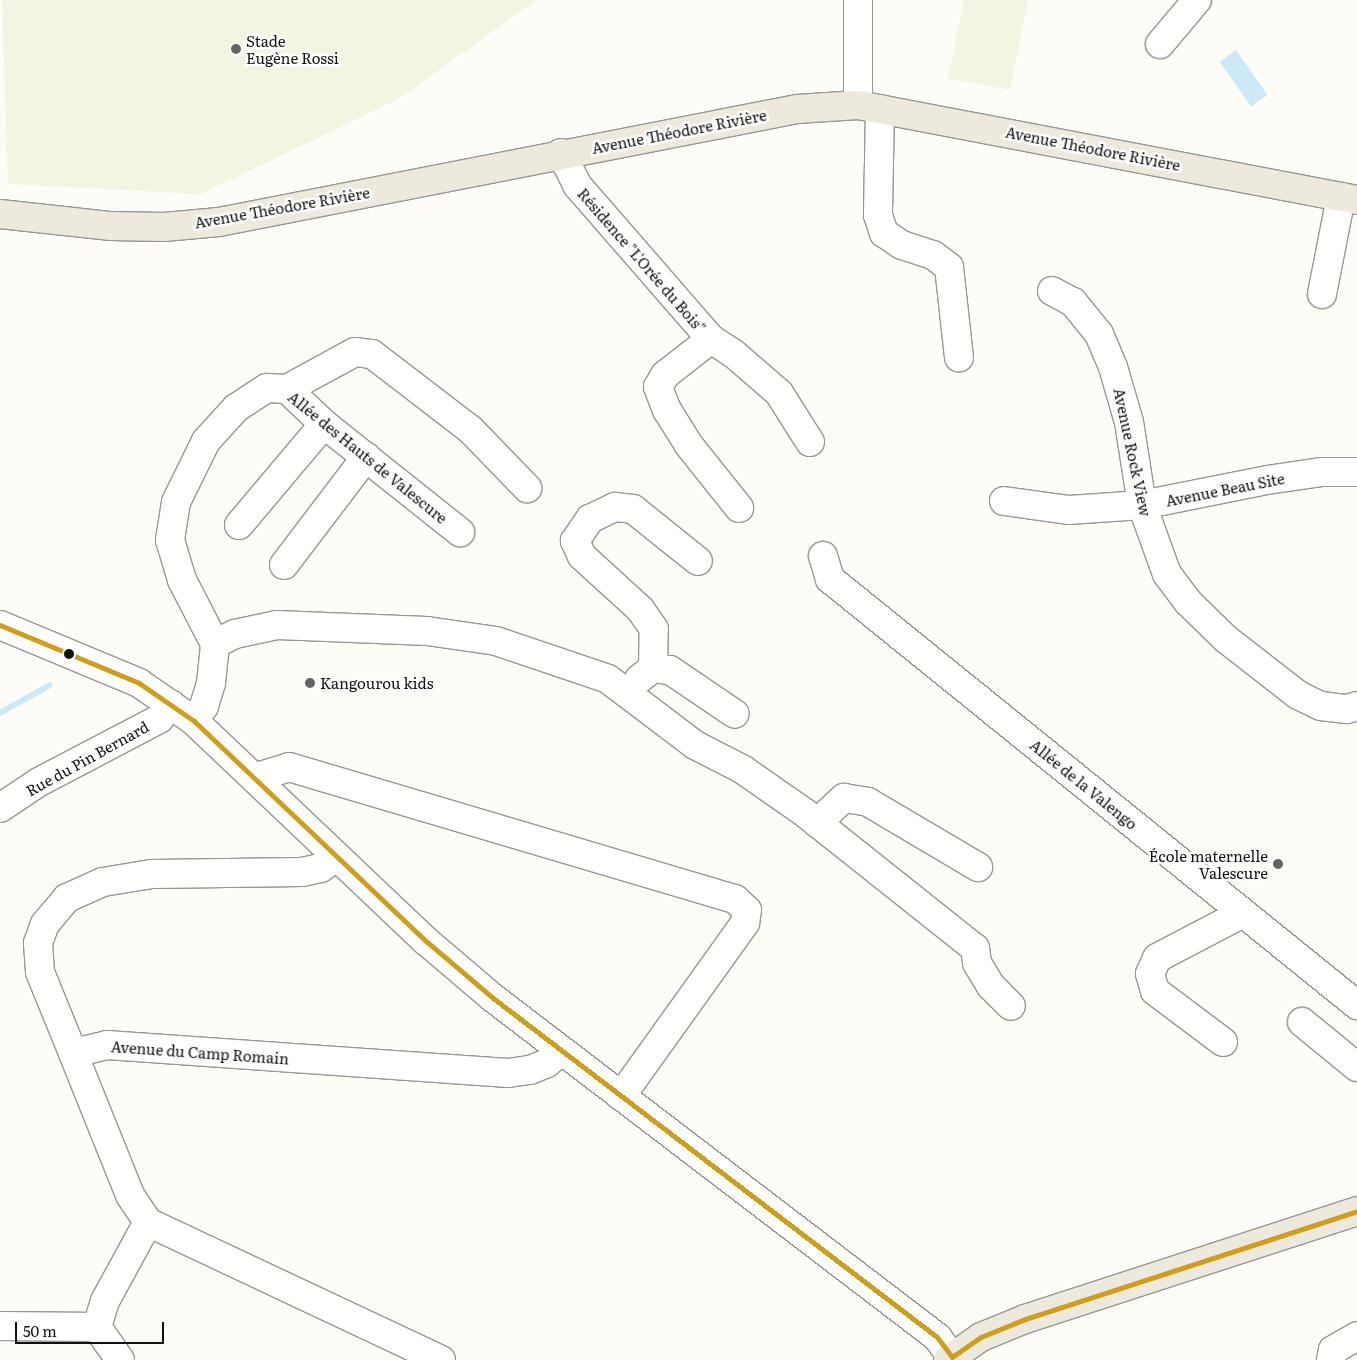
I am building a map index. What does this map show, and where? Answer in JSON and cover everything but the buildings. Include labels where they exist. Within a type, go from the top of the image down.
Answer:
[{"type":"main road","name":"Avenue Théodore Rivière","points":[[0,214],[111,226],[164,227],[219,222],[561,153],[797,108],[869,107],[1349,198]]},
{"type":"main road","points":[[950,1358],[981,1337],[1024,1319],[1357,1212]]},
{"type":"street","points":[[858,0],[878,215],[884,233],[902,245],[933,255],[949,267],[960,357]]},
{"type":"street","points":[[1160,44],[1197,0]]},
{"type":"street","name":"Résidence \"L'Orée du Bois\"","points":[[561,153],[577,185],[711,339],[734,354],[779,393],[810,442]]},
{"type":"street","points":[[1322,294],[1349,198]]},
{"type":"street","name":"Avenue Rock View","points":[[1052,291],[1073,302],[1099,334],[1113,367],[1129,422],[1142,505],[1167,574],[1188,602],[1226,639],[1298,695],[1321,706],[1346,709],[1357,706]]},
{"type":"street","name":"Résidence \"L'Orée du Bois\"","points":[[711,339],[665,375],[658,387],[667,410],[688,444],[740,508]]},
{"type":"street","points":[[286,389],[354,352],[372,354],[471,430],[527,488]]},
{"type":"street","name":"Allée des Hauts de Valescure","points":[[215,644],[182,580],[170,540],[176,502],[206,441],[236,408],[267,388],[286,389],[324,424],[460,532]]},
{"type":"street","points":[[239,525],[324,424]]},
{"type":"street","points":[[284,565],[366,458]]},
{"type":"street","name":"Avenue Beau Site","points":[[1004,500],[1069,510],[1142,505],[1267,480],[1322,472],[1357,472]]},
{"type":"street","points":[[626,693],[653,668],[654,630],[640,608],[582,556],[575,541],[590,519],[615,507],[633,508],[698,560]]},
{"type":"street","name":"Allée de la Valengo","points":[[823,556],[830,579],[1242,914],[1357,1005]]},
{"type":"street","points":[[0,624],[139,683],[194,721],[426,941],[561,1051],[937,1337],[950,1358]]},
{"type":"street","points":[[194,721],[204,706],[211,683],[215,644],[235,634],[277,625],[427,631],[496,641],[608,679],[695,745],[742,769],[817,823],[975,948],[977,963],[991,986],[1011,1006]]},
{"type":"street","points":[[653,668],[670,670],[735,714]]},
{"type":"street","name":"Rue du Pin Bernard","points":[[0,808],[39,782],[159,719],[171,704]]},
{"type":"street","points":[[254,778],[289,767],[735,899],[747,910],[746,923],[621,1096]]},
{"type":"street","points":[[817,823],[837,801],[844,798],[868,802],[978,867]]},
{"type":"street","points":[[336,857],[320,868],[302,872],[152,874],[103,882],[67,898],[45,924],[38,943],[40,972],[130,1194],[148,1222],[441,1360]]},
{"type":"street","points":[[1223,1042],[1155,991],[1150,974],[1157,958],[1242,914]]},
{"type":"street","points":[[1302,1022],[1357,1067]]},
{"type":"street","name":"Avenue du Camp Romain","points":[[72,1053],[106,1045],[508,1073],[530,1070],[547,1063],[561,1051]]},
{"type":"street","points":[[97,1327],[105,1301],[148,1222]]},
{"type":"street","points":[[0,1326],[97,1327]]},
{"type":"street","points":[[97,1327],[120,1360]]},
{"type":"street","points":[[1331,1360],[1333,1350],[1357,1336]]},
{"type":"green space","name":"Stade Eugène Rossi","points":[[2,0],[536,0],[400,98],[201,194],[8,184]]},
{"type":"green space","points":[[964,0],[1028,0],[1010,90],[948,78]]},
{"type":"water","points":[[1236,50],[1268,95],[1251,107],[1220,61]]},
{"type":"waterway","points":[[0,713],[50,685]]},
{"type":"transit line","points":[[0,625],[139,683],[194,721],[426,941],[493,998],[937,1337],[952,1357]]},
{"type":"transit line","points":[[952,1357],[981,1337],[1025,1319],[1357,1211]]},
{"type":"place","name":"Stade Eugène Rossi","points":[[236,49]]},
{"type":"place","name":"Kangourou kids","points":[[310,683]]},
{"type":"place","name":"École maternelle Valescure","points":[[1278,864]]}]
